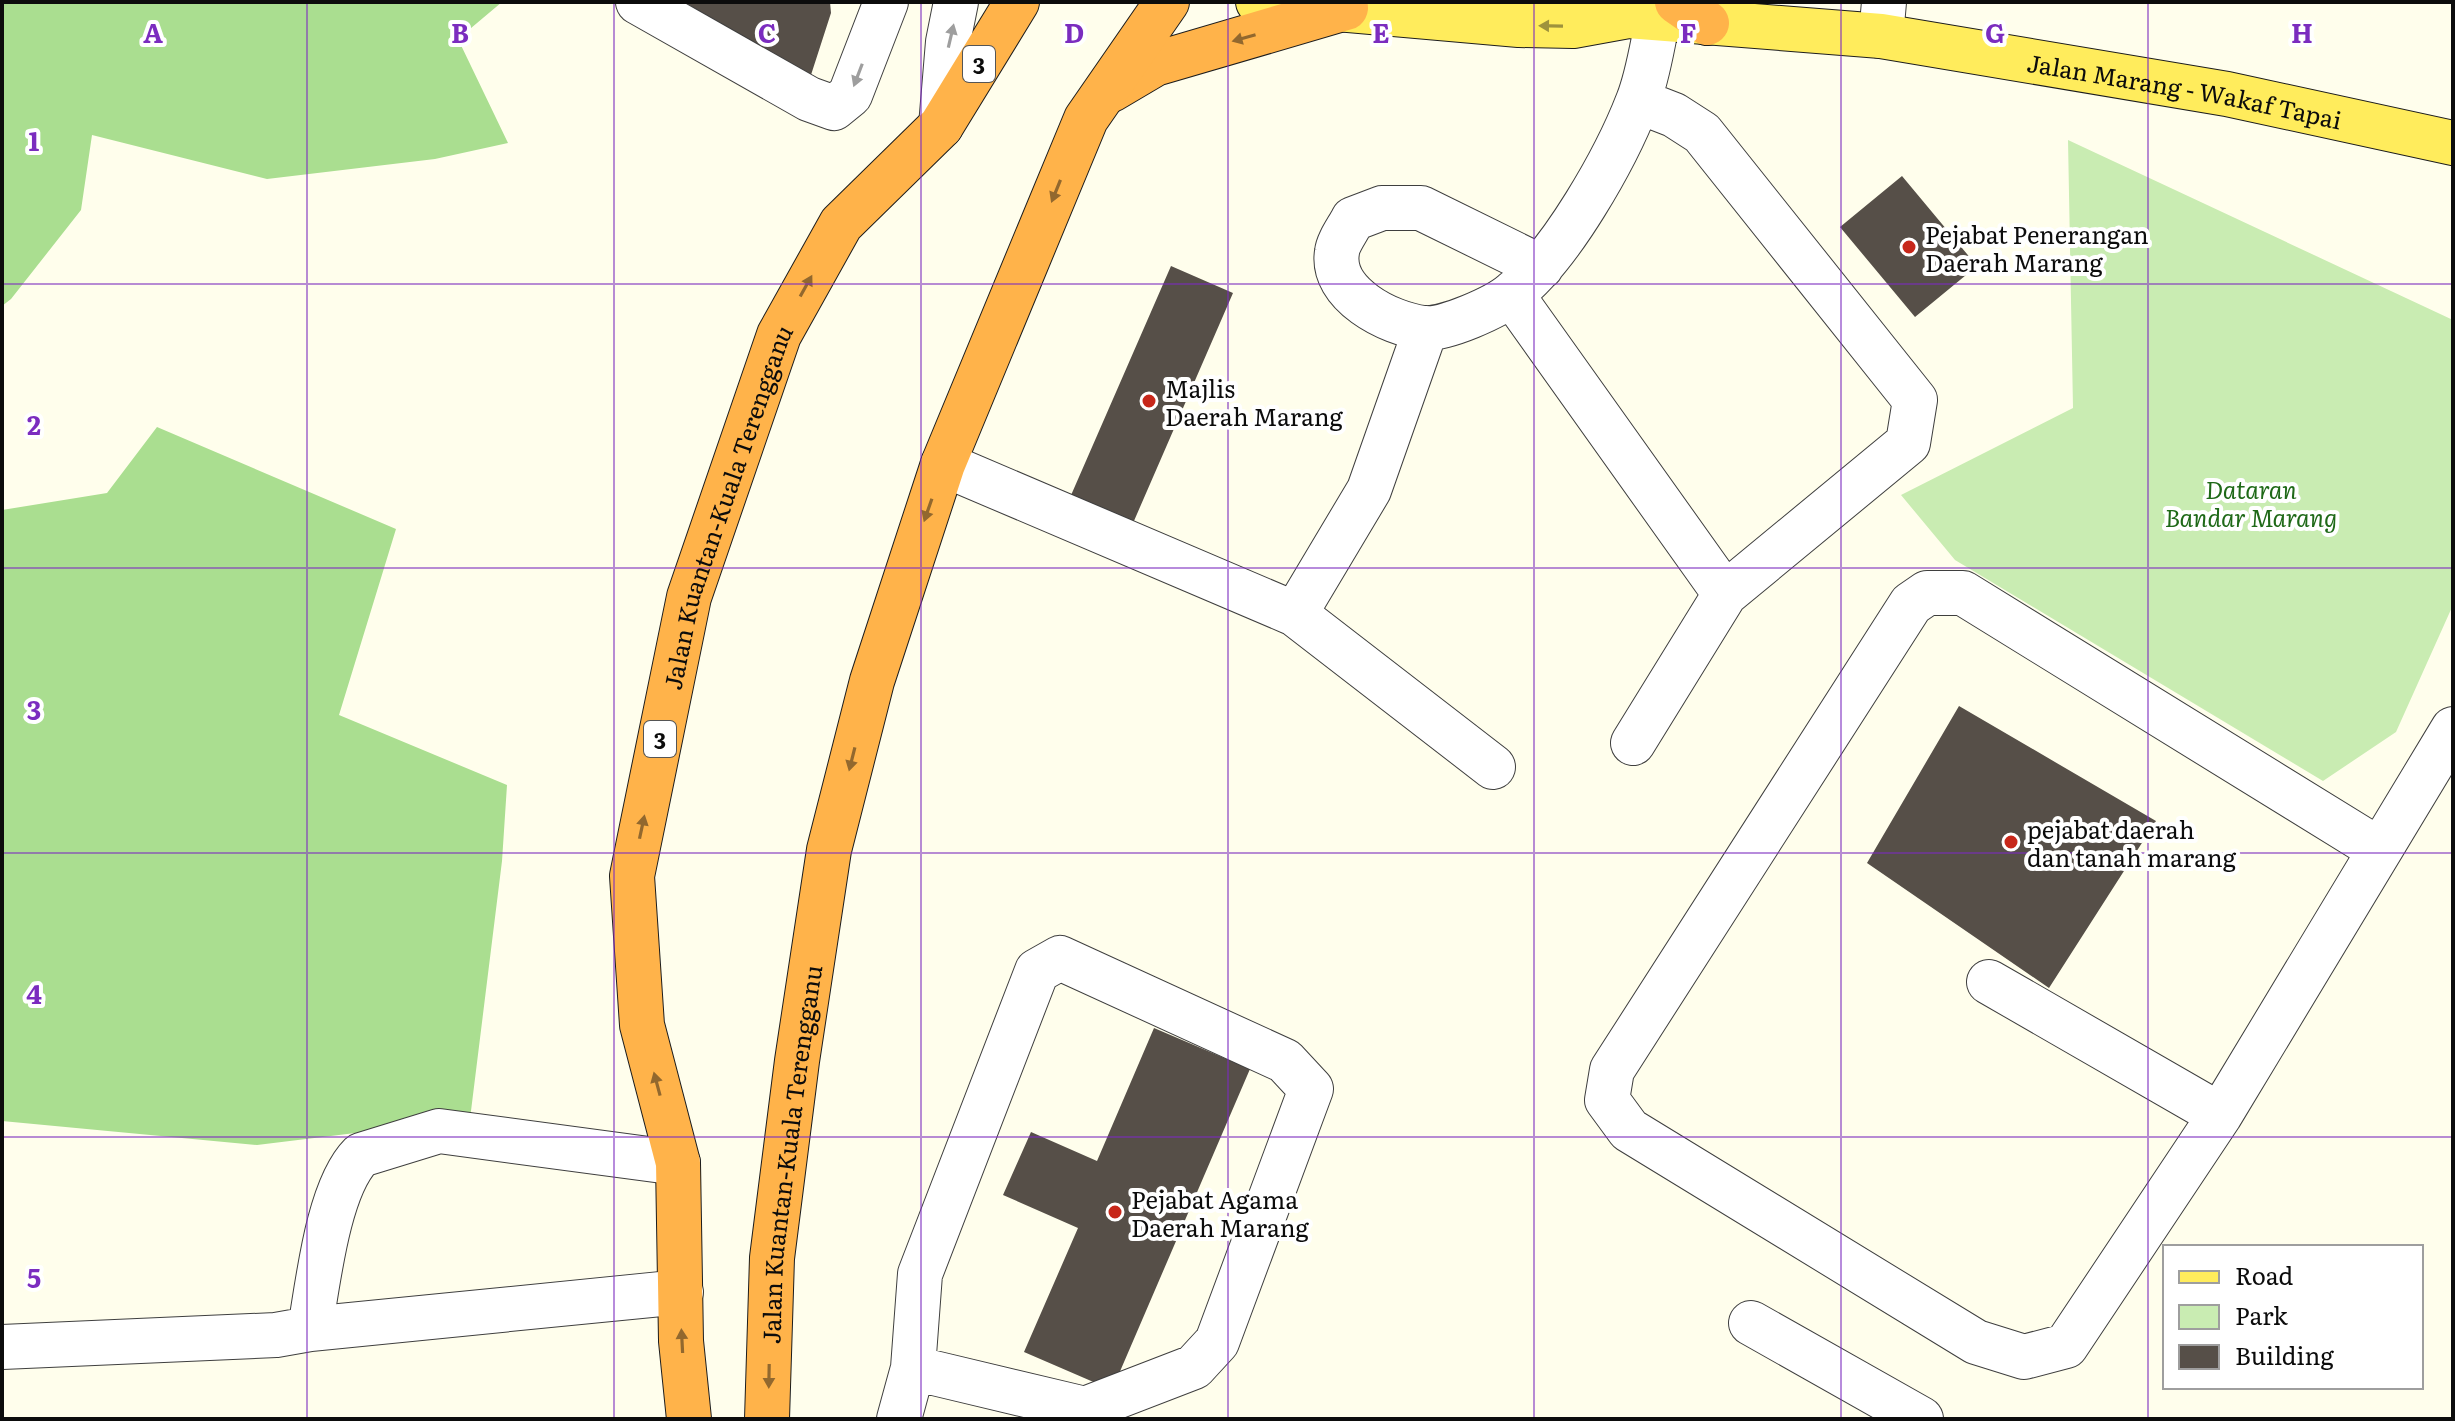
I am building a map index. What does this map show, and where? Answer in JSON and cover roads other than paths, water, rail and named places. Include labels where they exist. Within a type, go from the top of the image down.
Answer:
[{"type":"highway","name":"Jalan Kuantan-Kuala Terengganu","points":[[689,1419],[681,1341],[678,1163],[642,1025],[632,876],[689,597],[779,335],[841,224],[941,126],[1017,2]]},
{"type":"highway","name":"Jalan Kuantan-Kuala Terengganu","points":[[767,1419],[772,1258],[829,850],[872,681],[943,464],[1086,119],[1167,2]]},
{"type":"highway","points":[[1086,119],[1113,88],[1155,64],[1346,8]]},
{"type":"main road","name":"Jalan Marang - Wakaf Tapai","points":[[1258,2],[1519,25],[1573,26],[1654,12],[1883,19],[2453,143]]},
{"type":"street","points":[[638,2],[809,99],[834,108],[850,95],[886,2]]},
{"type":"street","points":[[941,126],[948,42],[956,2]]},
{"type":"street","points":[[1654,12],[1638,101],[1578,217],[1526,281],[1456,322],[1426,328],[1383,317],[1345,289],[1336,253],[1353,219],[1382,208],[1421,208],[1526,281],[1725,594]]},
{"type":"street","points":[[1633,743],[1725,594],[1908,443],[1915,400],[1702,133],[1674,115],[1638,101]]},
{"type":"street","points":[[1295,614],[1369,490],[1426,328]]},
{"type":"street","points":[[943,464],[1295,614],[1493,767]]},
{"type":"street","points":[[2378,849],[1963,593],[1927,593],[1911,604],[1612,1070],[1607,1100],[1629,1130],[1976,1342],[2024,1357],[2066,1346],[2220,1115],[2453,729]]},
{"type":"street","points":[[899,1419],[913,1368],[920,1274],[1037,971],[1060,958],[1285,1061],[1311,1089],[1217,1342],[1194,1367],[1085,1409],[913,1368]]},
{"type":"street","points":[[1989,982],[2220,1115]]},
{"type":"street","points":[[310,1329],[322,1257],[342,1184],[351,1165],[361,1155],[439,1131],[678,1163]]},
{"type":"street","points":[[2,1347],[238,1338],[681,1292]]},
{"type":"street","points":[[1751,1323],[1921,1419]]},
{"type":"place","name":"Pejabat Penerangan Daerah Marang","points":[[1909,247]]},
{"type":"place","name":"Majlis Daerah Marang","points":[[1149,401]]},
{"type":"place","name":"pejabat daerah dan tanah marang","points":[[2011,842]]},
{"type":"place","name":"Pejabat Agama Daerah Marang","points":[[1115,1212]]},
{"type":"park label","name":"Dataran Bandar Marang","points":[[2251,502]]}]
